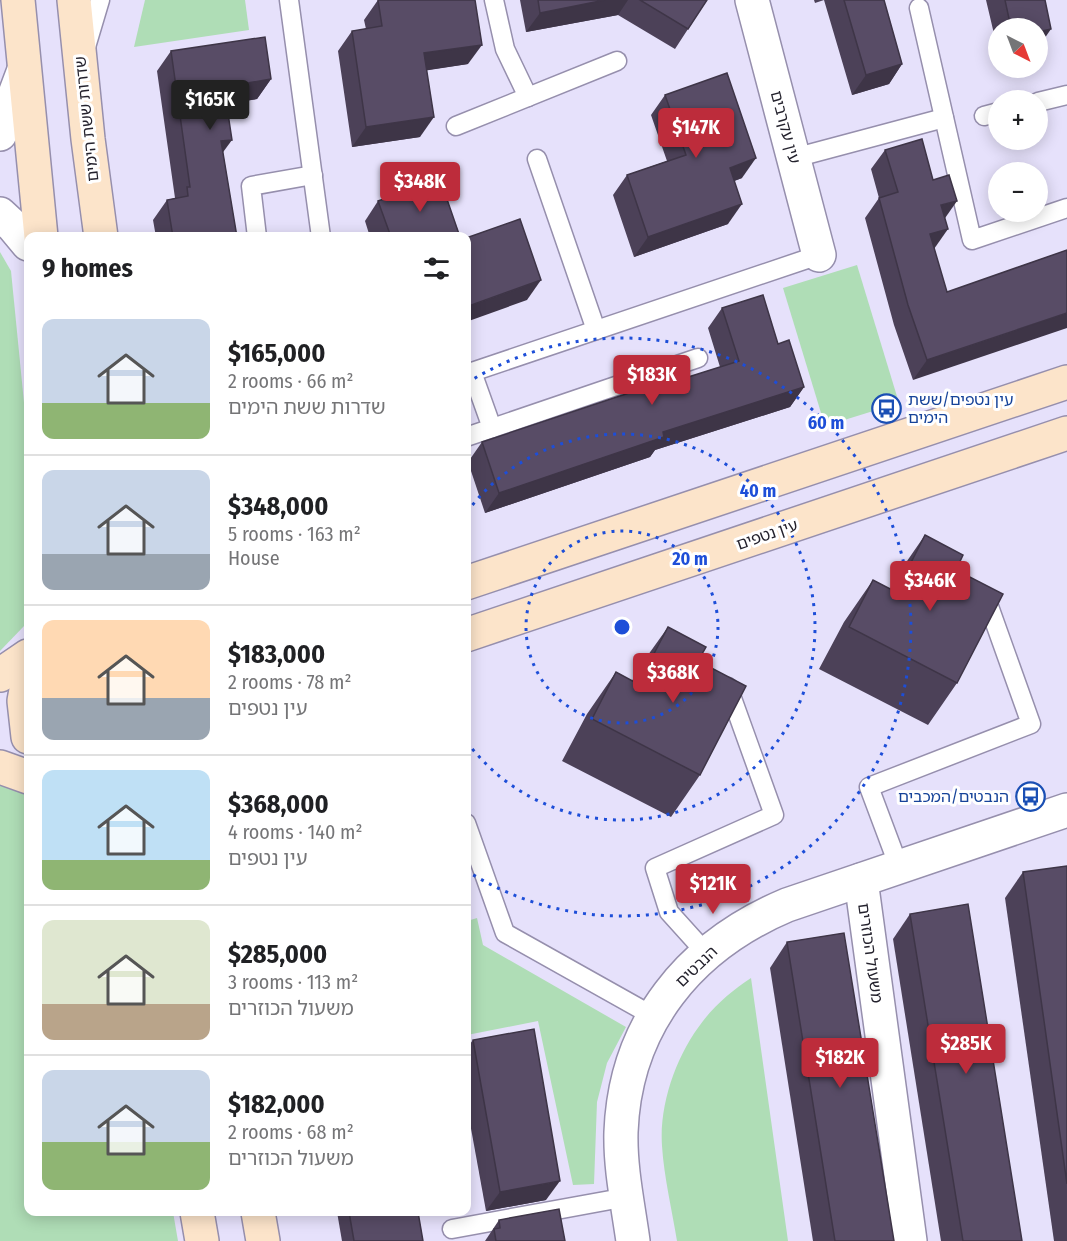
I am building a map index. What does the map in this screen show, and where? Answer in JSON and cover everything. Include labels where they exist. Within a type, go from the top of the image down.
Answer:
[{"type":"street","points":[[18,0],[40,232]]},
{"type":"street","name":"שדרות ששת הימים","points":[[74,0],[100,232]]},
{"type":"street","name":"עין עקרבים","points":[[752,0],[819,255]]},
{"type":"street","points":[[0,134],[24,70]]},
{"type":"street","points":[[0,214],[24,239]]},
{"type":"street","points":[[471,581],[1067,382]]},
{"type":"street","name":"עין נטפים","points":[[471,632],[1067,433]]},
{"type":"street","points":[[0,675],[24,659]]},
{"type":"street","points":[[0,767],[24,776]]},
{"type":"street","name":"הנבטים","points":[[633,1241],[621,1133],[624,1097],[632,1062],[654,1016],[682,976],[732,933],[759,917],[787,905],[1067,810]]},
{"type":"street","name":"משעול הכוזרים","points":[[861,880],[910,1241]]},
{"type":"street","points":[[198,1216],[202,1241]]},
{"type":"street","points":[[259,1216],[263,1241]]},
{"type":"lane","points":[[80,66],[100,0]]},
{"type":"lane","points":[[289,0],[320,232]]},
{"type":"lane","points":[[494,0],[505,49],[528,97]]},
{"type":"lane","points":[[919,8],[972,240],[1067,208]]},
{"type":"lane","points":[[456,126],[617,61]]},
{"type":"lane","points":[[1048,100],[1067,95]]},
{"type":"lane","points":[[794,158],[944,118]]},
{"type":"lane","points":[[537,159],[596,330]]},
{"type":"lane","points":[[256,232],[251,186],[312,175]]},
{"type":"lane","points":[[471,372],[819,255]]},
{"type":"lane","points":[[471,435],[698,357]]},
{"type":"lane","points":[[471,378],[492,428]]},
{"type":"lane","points":[[899,867],[868,787],[1031,724],[986,598]]},
{"type":"lane","points":[[706,953],[669,912],[654,868],[774,815],[728,687]]},
{"type":"lane","points":[[471,838],[505,933],[654,1016]]},
{"type":"lane","points":[[452,1227],[627,1197]]},
{"type":"green space","points":[[145,0],[245,0],[249,30],[134,47]]},
{"type":"green space","points":[[0,252],[11,271],[24,403],[24,626],[0,651]]},
{"type":"green space","points":[[857,265],[899,403],[825,426],[783,288]]},
{"type":"green space","points":[[0,782],[24,793],[24,1216],[174,1216],[178,1241],[0,1241]]},
{"type":"green space","points":[[477,918],[483,945],[626,1027],[607,1063],[597,1102],[594,1184],[573,1185],[538,1021],[471,1034],[471,920]]},
{"type":"green space","points":[[751,978],[788,1241],[677,1241],[662,1146],[663,1113],[667,1096],[678,1064],[694,1034],[719,1003]]},
{"type":"building","points":[[378,0],[475,0],[482,45],[424,53],[434,117],[366,127],[352,31],[382,26]]},
{"type":"building","points":[[538,0],[605,0],[540,13]]},
{"type":"building","points":[[640,0],[707,0],[688,29]]},
{"type":"building","points":[[844,0],[884,0],[902,64],[866,75]]},
{"type":"building","points":[[1005,0],[1045,0],[1051,29],[1048,30],[1048,18],[1009,18]]},
{"type":"building","points":[[265,37],[271,79],[224,87],[232,140],[221,141],[236,232],[172,232],[167,200],[188,196],[187,187],[190,187],[171,51]]},
{"type":"building","points":[[727,73],[756,158],[730,168],[742,204],[648,237],[627,175],[686,155],[665,95]]},
{"type":"building","points":[[922,139],[933,180],[949,175],[957,201],[941,205],[948,229],[930,234],[947,292],[1067,250],[1067,313],[927,360],[908,305],[879,198],[898,192],[885,150]]},
{"type":"building","points":[[440,179],[458,232],[389,232],[378,201]]},
{"type":"building","points":[[520,219],[541,280],[471,305],[471,236]]},
{"type":"building","points":[[763,295],[778,344],[789,340],[804,387],[663,432],[664,437],[499,493],[482,442],[665,381],[666,384],[739,361],[722,308]]},
{"type":"building","points":[[925,535],[963,555],[956,570],[1003,594],[957,683],[849,627],[873,580],[896,592]]},
{"type":"building","points":[[668,627],[706,647],[698,661],[746,686],[700,775],[592,719],[616,672],[638,684]]},
{"type":"building","points":[[1067,866],[1067,1184],[1023,872]]},
{"type":"building","points":[[968,904],[1022,1241],[963,1241],[910,914]]},
{"type":"building","points":[[844,933],[894,1241],[835,1241],[787,942]]},
{"type":"building","points":[[534,1029],[560,1181],[500,1192],[473,1040]]},
{"type":"building","points":[[559,1209],[565,1241],[496,1241],[494,1229],[500,1228],[499,1220]]},
{"type":"building","points":[[350,1216],[419,1216],[423,1241],[354,1241]]},
{"type":"place","name":"עין נטפים/ששת הימים","points":[[887,408]]},
{"type":"place","name":"הנבטים/המכבים","points":[[1030,796]]}]
